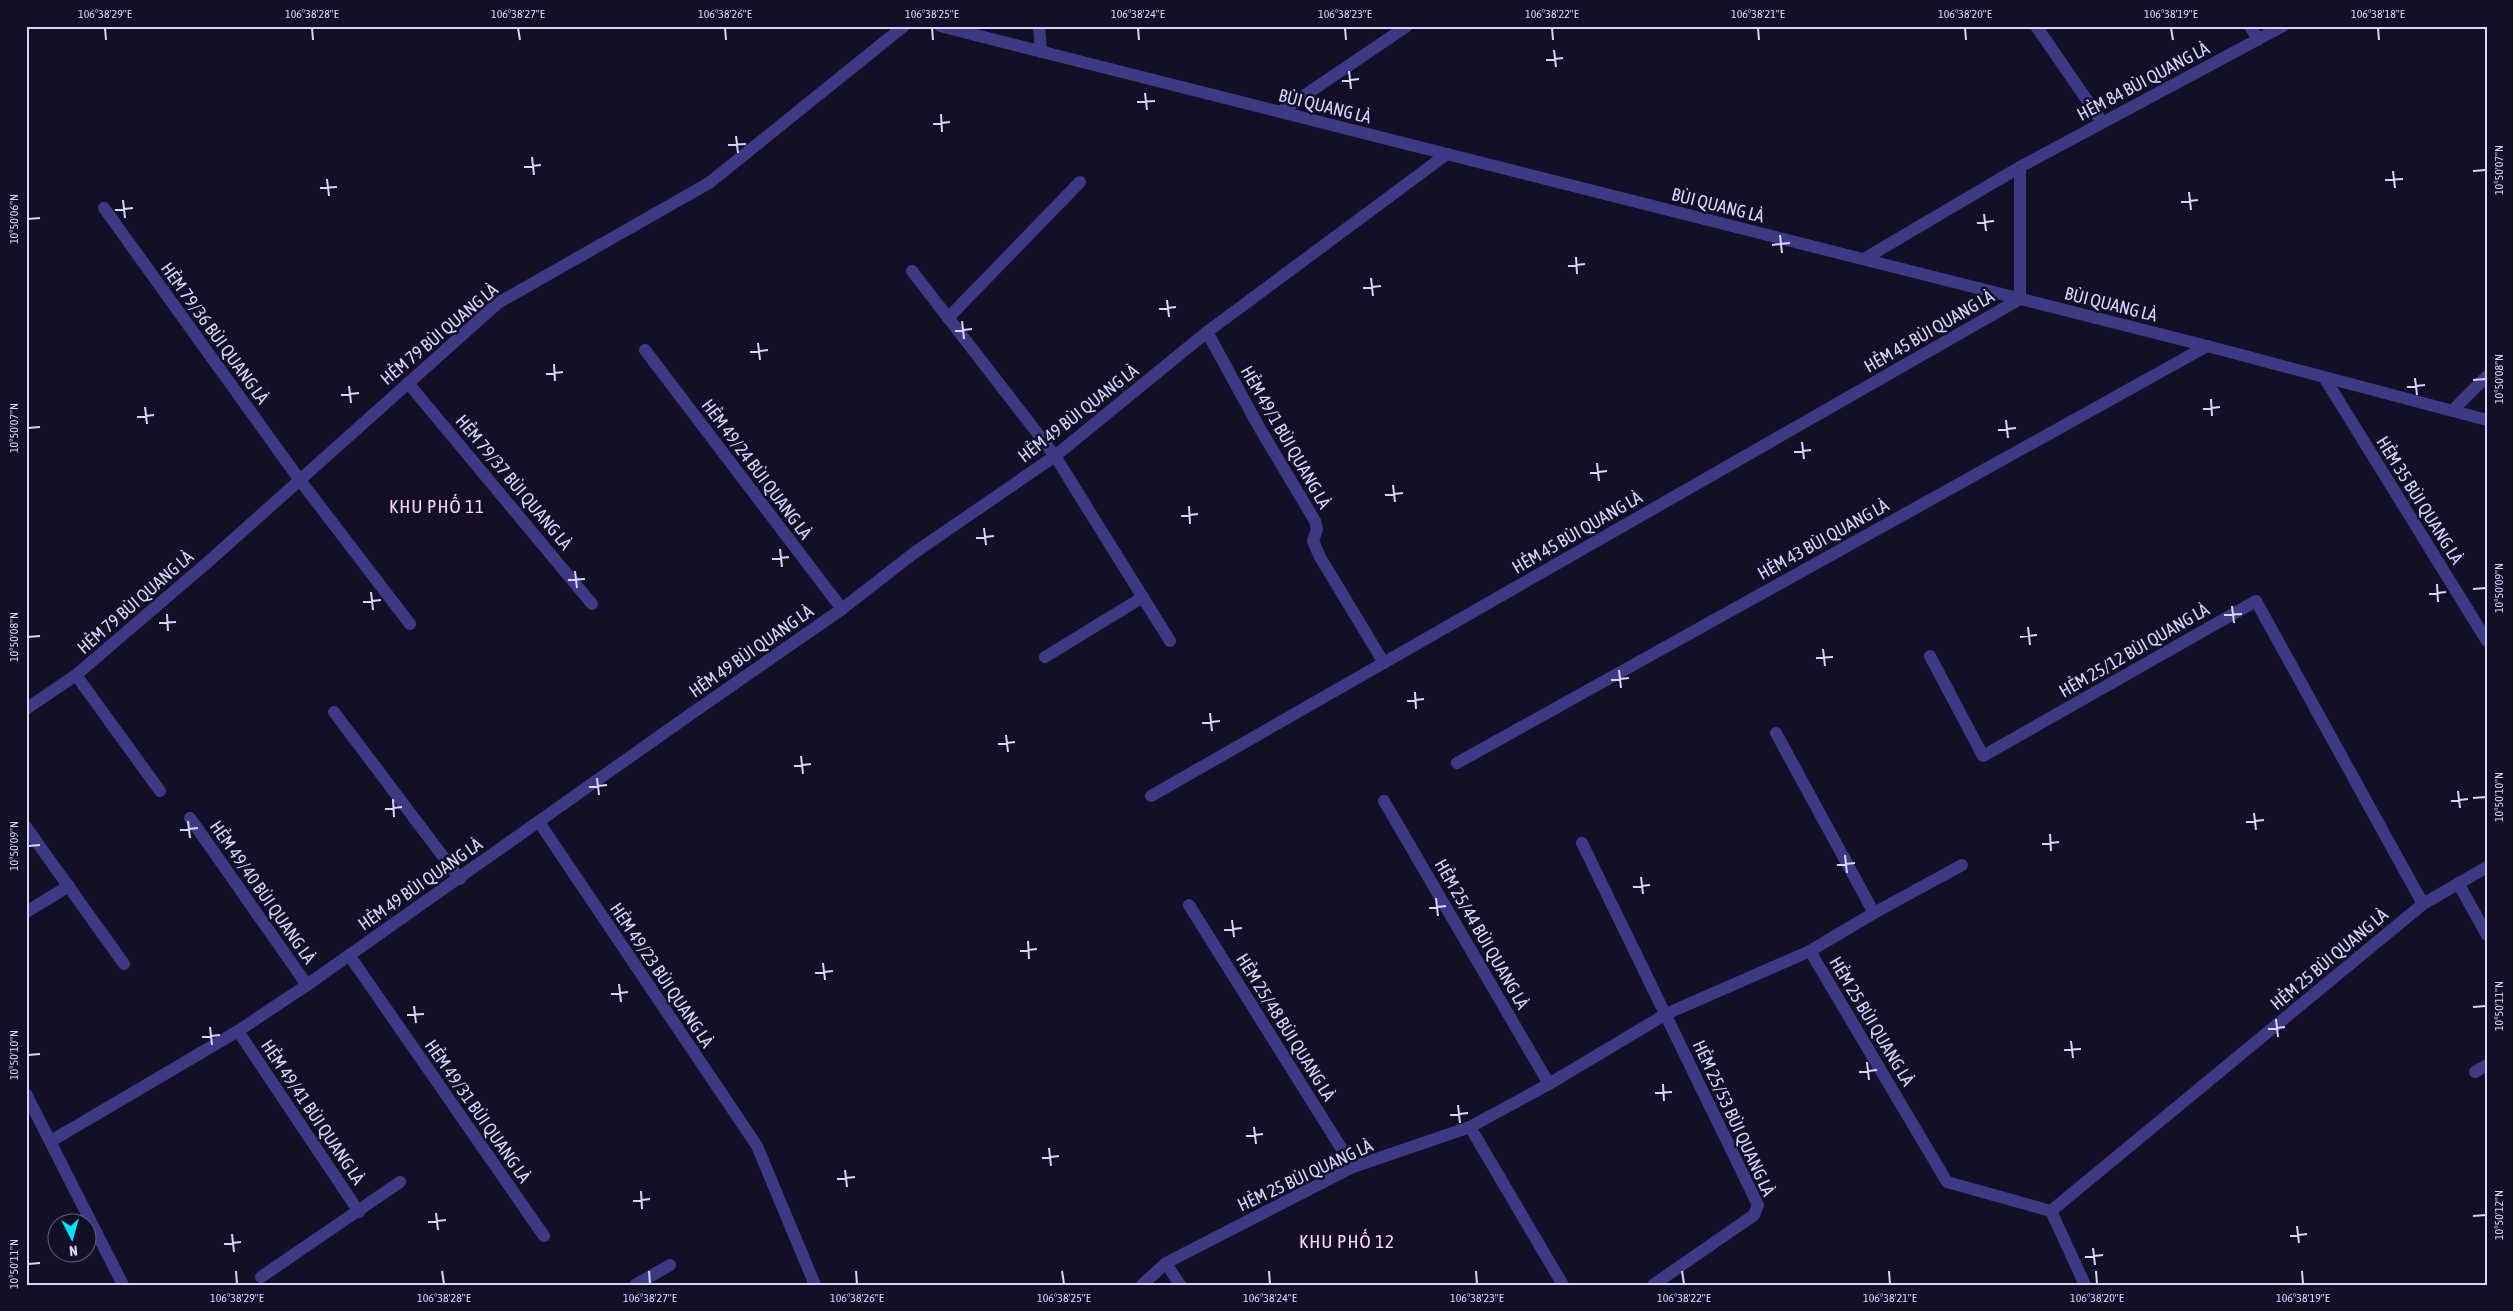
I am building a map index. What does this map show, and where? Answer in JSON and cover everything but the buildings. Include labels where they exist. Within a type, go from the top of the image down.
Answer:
[{"type":"street","name":"HẺM 79 BÙI QUANG LÀ","points":[[26,709],[76,675],[252,524],[299,479],[498,303],[709,183],[904,26]]},
{"type":"street","name":"BÙI QUANG LÀ","points":[[940,26],[2206,346],[2487,420]]},
{"type":"street","points":[[1039,26],[1041,52]]},
{"type":"street","points":[[1280,112],[1407,26]]},
{"type":"street","points":[[2036,26],[2102,122]]},
{"type":"street","points":[[2250,26],[2258,40]]},
{"type":"street","name":"HẺM 84 BÙI QUANG LÀ","points":[[1864,259],[2020,167],[2283,26]]},
{"type":"street","name":"HẺM 49 BÙI QUANG LÀ","points":[[51,1141],[238,1031],[307,985],[842,609],[914,553],[1054,456],[1207,332],[1447,154]]},
{"type":"street","points":[[2020,167],[2020,299]]},
{"type":"street","points":[[948,318],[1080,182]]},
{"type":"street","name":"HẺM 79/36 BÙI QUANG LÀ","points":[[104,208],[299,479],[410,624]]},
{"type":"street","points":[[912,271],[1054,456],[1170,641]]},
{"type":"street","name":"HẺM 45 BÙI QUANG LÀ","points":[[1151,796],[2020,299]]},
{"type":"street","name":"HẺM 49/1 BÙI QUANG LÀ","points":[[1207,332],[1259,427],[1315,521],[1317,529],[1313,541],[1320,558],[1384,663]]},
{"type":"street","name":"HẺM 43 BÙI QUANG LÀ","points":[[1456,763],[2206,346]]},
{"type":"street","name":"HẺM 49/24 BÙI QUANG LÀ","points":[[645,350],[842,609]]},
{"type":"street","points":[[2452,411],[2487,376]]},
{"type":"street","name":"HẺM 35 BÙI QUANG LÀ","points":[[2324,377],[2487,641]]},
{"type":"street","name":"HẺM 79/37 BÙI QUANG LÀ","points":[[408,383],[592,604]]},
{"type":"street","points":[[1045,657],[1143,597]]},
{"type":"street","name":"HẺM 25/12 BÙI QUANG LÀ","points":[[1930,656],[1983,756],[2256,601],[2423,904]]},
{"type":"street","points":[[76,675],[160,791]]},
{"type":"street","points":[[334,712],[460,879]]},
{"type":"street","points":[[1776,733],[1874,913]]},
{"type":"street","name":"HẺM 25/44 BÙI QUANG LÀ","points":[[1384,800],[1549,1084]]},
{"type":"street","name":"HẺM 49/40 BÙI QUANG LÀ","points":[[190,818],[307,985]]},
{"type":"street","name":"HẺM 49/23 BÙI QUANG LÀ","points":[[539,822],[757,1146],[815,1285]]},
{"type":"street","points":[[26,827],[124,964]]},
{"type":"street","name":"HẺM 25/53 BÙI QUANG LÀ","points":[[1582,843],[1758,1205],[1754,1215],[1657,1282]]},
{"type":"street","points":[[1810,951],[1874,913],[1962,866]]},
{"type":"street","name":"HẺM 25 BÙI QUANG LÀ","points":[[1142,1285],[1166,1263],[1353,1167],[1470,1127],[1549,1084],[1666,1014],[1810,951],[1947,1182],[2051,1211],[2423,904],[2487,867]]},
{"type":"street","points":[[2458,883],[2487,935]]},
{"type":"street","points":[[26,912],[69,886]]},
{"type":"street","name":"HẺM 25/48 BÙI QUANG LÀ","points":[[1189,905],[1353,1167]]},
{"type":"street","name":"HẺM 49/31 BÙI QUANG LÀ","points":[[349,955],[544,1236]]},
{"type":"street","name":"HẺM 49/41 BÙI QUANG LÀ","points":[[238,1031],[359,1212]]},
{"type":"street","points":[[2475,1072],[2487,1065]]},
{"type":"street","points":[[26,1094],[124,1285]]},
{"type":"street","points":[[1470,1127],[1563,1285]]},
{"type":"street","name":"HẺM 49/41 BÙI QUANG LÀ","points":[[261,1277],[359,1212],[400,1182]]},
{"type":"street","points":[[2051,1211],[2085,1285]]},
{"type":"street","points":[[1166,1263],[1180,1285]]},
{"type":"street","points":[[635,1285],[670,1265]]},
{"type":"district","name":"KHU PHỐ 11","points":[[437,506]]},
{"type":"district","name":"KHU PHỐ 12","points":[[1347,1241]]}]
